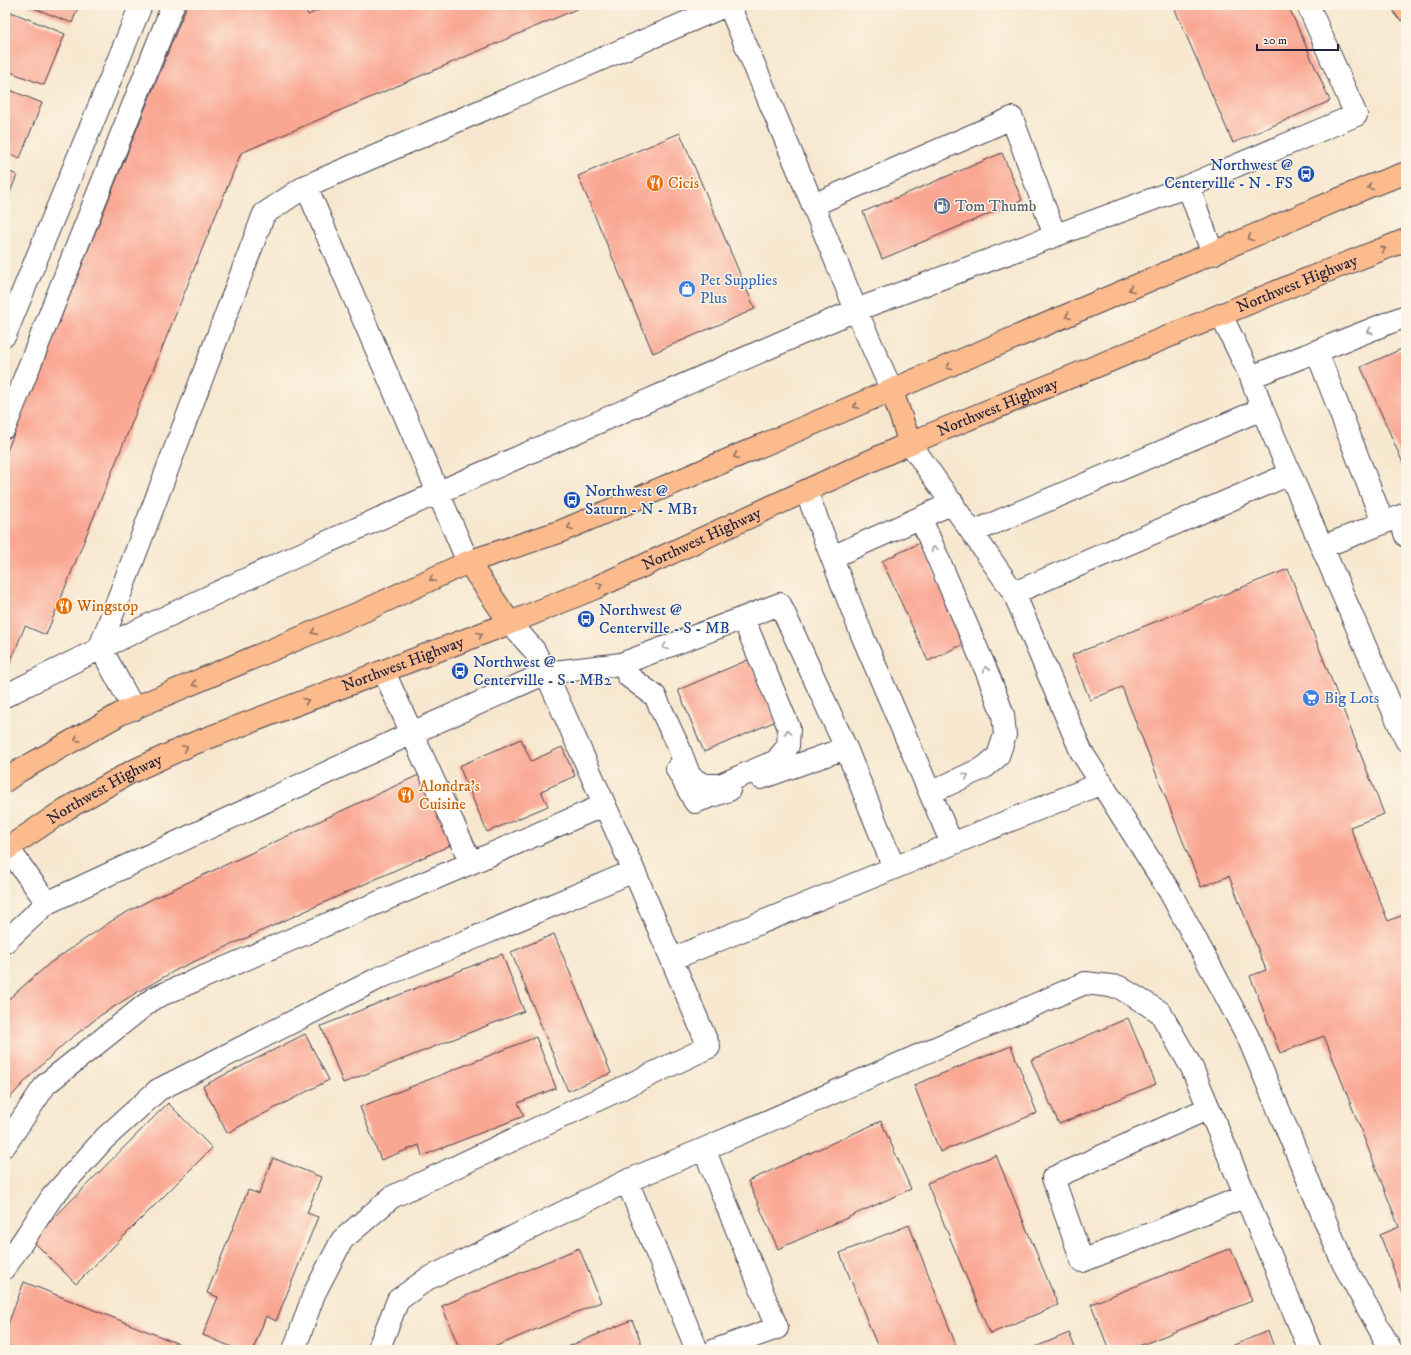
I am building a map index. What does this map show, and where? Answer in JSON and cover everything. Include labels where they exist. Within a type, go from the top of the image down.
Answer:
[{"type":"main road","points":[[1404,5],[1406,10]]},
{"type":"main road","points":[[5,781],[26,767],[120,714],[366,610],[468,562],[559,532],[1406,173]]},
{"type":"main road","name":"Northwest Highway","points":[[6,849],[66,809],[131,772],[192,744],[384,672],[595,588],[910,444],[1406,240]]},
{"type":"main road","points":[[892,391],[910,444]]},
{"type":"main road","points":[[468,562],[510,623]]},
{"type":"lane","points":[[5,335],[141,5]]},
{"type":"lane","points":[[5,427],[173,5]]},
{"type":"lane","points":[[134,709],[100,647],[264,214],[306,186],[728,5],[814,205],[856,310],[892,391]]},
{"type":"lane","points":[[5,696],[100,647],[438,492],[856,310],[1204,180],[1356,115],[1308,5]]},
{"type":"lane","points":[[814,205],[1012,118],[1055,236]]},
{"type":"lane","points":[[1204,180],[1188,186],[1213,254]]},
{"type":"lane","points":[[306,186],[468,562]]},
{"type":"lane","points":[[1221,315],[1251,377],[1262,409],[1406,740]]},
{"type":"lane","points":[[1251,377],[1406,316]]},
{"type":"lane","points":[[1317,352],[1398,523],[1322,547]]},
{"type":"lane","points":[[973,532],[1262,409]]},
{"type":"lane","points":[[910,444],[953,503],[1014,593],[1081,751],[1170,892],[1248,1037],[1343,1263],[1391,1350]]},
{"type":"lane","points":[[1014,593],[1290,474]]},
{"type":"lane","points":[[806,491],[862,635],[952,844]]},
{"type":"lane","points":[[832,557],[921,519],[953,503]]},
{"type":"lane","points":[[921,519],[989,677],[1003,715],[1005,735],[998,756],[985,767],[930,793]]},
{"type":"lane","points":[[5,942],[48,903],[412,733],[546,673],[624,670],[743,618],[780,604],[846,748],[894,868]]},
{"type":"lane","points":[[624,670],[655,696],[679,748],[690,777],[704,784],[720,785],[776,761],[788,746],[789,728],[743,618]]},
{"type":"lane","points":[[294,1350],[314,1294],[342,1240],[392,1197],[709,1047],[634,871],[546,673],[534,650],[510,623]]},
{"type":"lane","points":[[624,670],[695,802],[846,748]]},
{"type":"lane","points":[[384,672],[471,863]]},
{"type":"lane","points":[[672,959],[1102,783]]},
{"type":"lane","points":[[5,1145],[46,1084],[154,998],[604,805]]},
{"type":"lane","points":[[6,849],[48,903]]},
{"type":"lane","points":[[5,1268],[52,1197],[105,1138],[158,1090],[381,977],[634,871]]},
{"type":"lane","points":[[378,1350],[398,1300],[427,1279],[627,1181],[1086,983],[1119,987],[1160,1012],[1192,1068],[1310,1350]]},
{"type":"lane","points":[[1209,1108],[1053,1178],[1082,1261],[1246,1196]]},
{"type":"lane","points":[[704,1149],[777,1328],[715,1350]]},
{"type":"lane","points":[[627,1181],[697,1350]]},
{"type":"building","points":[[26,5],[79,5],[72,23]]},
{"type":"building","points":[[187,5],[304,5],[308,15],[330,5],[586,5],[241,153],[46,635],[25,626],[5,675],[5,456]]},
{"type":"building","points":[[1173,5],[1288,5],[1330,101],[1233,143]]},
{"type":"building","points":[[6,10],[65,34],[44,85],[5,70]]},
{"type":"building","points":[[5,88],[42,103],[20,158],[5,152]]},
{"type":"building","points":[[680,133],[755,309],[653,353],[578,176]]},
{"type":"building","name":"Tom Thumb","points":[[1002,153],[1022,200],[882,259],[863,212]]},
{"type":"building","points":[[5,170],[17,175],[5,205]]},
{"type":"building","points":[[1406,347],[1406,470],[1361,367]]},
{"type":"building","points":[[920,543],[966,643],[928,661],[882,561]]},
{"type":"building","points":[[1288,569],[1384,814],[1350,827],[1388,921],[1406,914],[1406,1301],[1380,1235],[1399,1227],[1324,1036],[1280,1053],[1250,976],[1266,970],[1229,876],[1201,887],[1122,687],[1090,700],[1072,655]]},
{"type":"building","points":[[750,659],[776,721],[704,752],[678,690]]},
{"type":"building","points":[[521,739],[531,761],[562,747],[575,776],[541,791],[548,806],[487,832],[459,766]]},
{"type":"building","points":[[423,773],[455,843],[178,969],[139,991],[101,1015],[65,1043],[32,1074],[5,1103],[5,1002],[50,963],[116,918],[152,899]]},
{"type":"building","points":[[554,934],[611,1073],[568,1091],[511,952]]},
{"type":"building","points":[[502,954],[524,1011],[343,1083],[321,1026]]},
{"type":"building","points":[[1128,1018],[1156,1084],[1059,1124],[1031,1060]]},
{"type":"building","points":[[305,1034],[329,1080],[227,1133],[203,1086]]},
{"type":"building","points":[[536,1037],[556,1088],[518,1103],[524,1116],[422,1156],[419,1145],[381,1160],[360,1107]]},
{"type":"building","points":[[1011,1046],[1037,1113],[940,1152],[914,1085]]},
{"type":"building","points":[[168,1103],[212,1148],[76,1284],[32,1240]]},
{"type":"building","points":[[881,1121],[911,1189],[778,1249],[748,1181]]},
{"type":"building","points":[[996,1155],[1058,1305],[990,1334],[927,1183]]},
{"type":"building","points":[[273,1158],[321,1177],[307,1213],[318,1217],[276,1321],[266,1316],[253,1350],[239,1350],[203,1335],[218,1297],[207,1293],[248,1190],[259,1194]]},
{"type":"building","points":[[909,1225],[958,1350],[879,1350],[840,1253]]},
{"type":"building","points":[[579,1248],[601,1302],[487,1350],[460,1350],[442,1306]]},
{"type":"building","points":[[1231,1248],[1252,1301],[1129,1350],[1109,1350],[1091,1304]]},
{"type":"building","points":[[24,1282],[194,1350],[18,1350],[5,1345],[5,1332]]},
{"type":"building","points":[[632,1320],[644,1350],[560,1350]]},
{"type":"building","points":[[1268,1331],[1275,1350],[1222,1350]]},
{"type":"building","points":[[1069,1333],[1076,1350],[1028,1350]]},
{"type":"place","name":"Northwest @ Centerville - N - FS","points":[[1306,174]]},
{"type":"place","name":"Cicis","points":[[655,183]]},
{"type":"place","name":"Tom Thumb","points":[[942,206]]},
{"type":"place","name":"Pet Supplies Plus","points":[[687,289]]},
{"type":"place","name":"Northwest @ Saturn - N - MB1","points":[[572,500]]},
{"type":"place","name":"Wingstop","points":[[64,606]]},
{"type":"place","name":"Northwest @ Centerville - S - MB","points":[[586,619]]},
{"type":"place","name":"Northwest @ Centerville - S - MB2","points":[[460,671]]},
{"type":"place","name":"Big Lots","points":[[1311,698]]},
{"type":"place","name":"Alondra’s Cuisine","points":[[406,795]]}]
